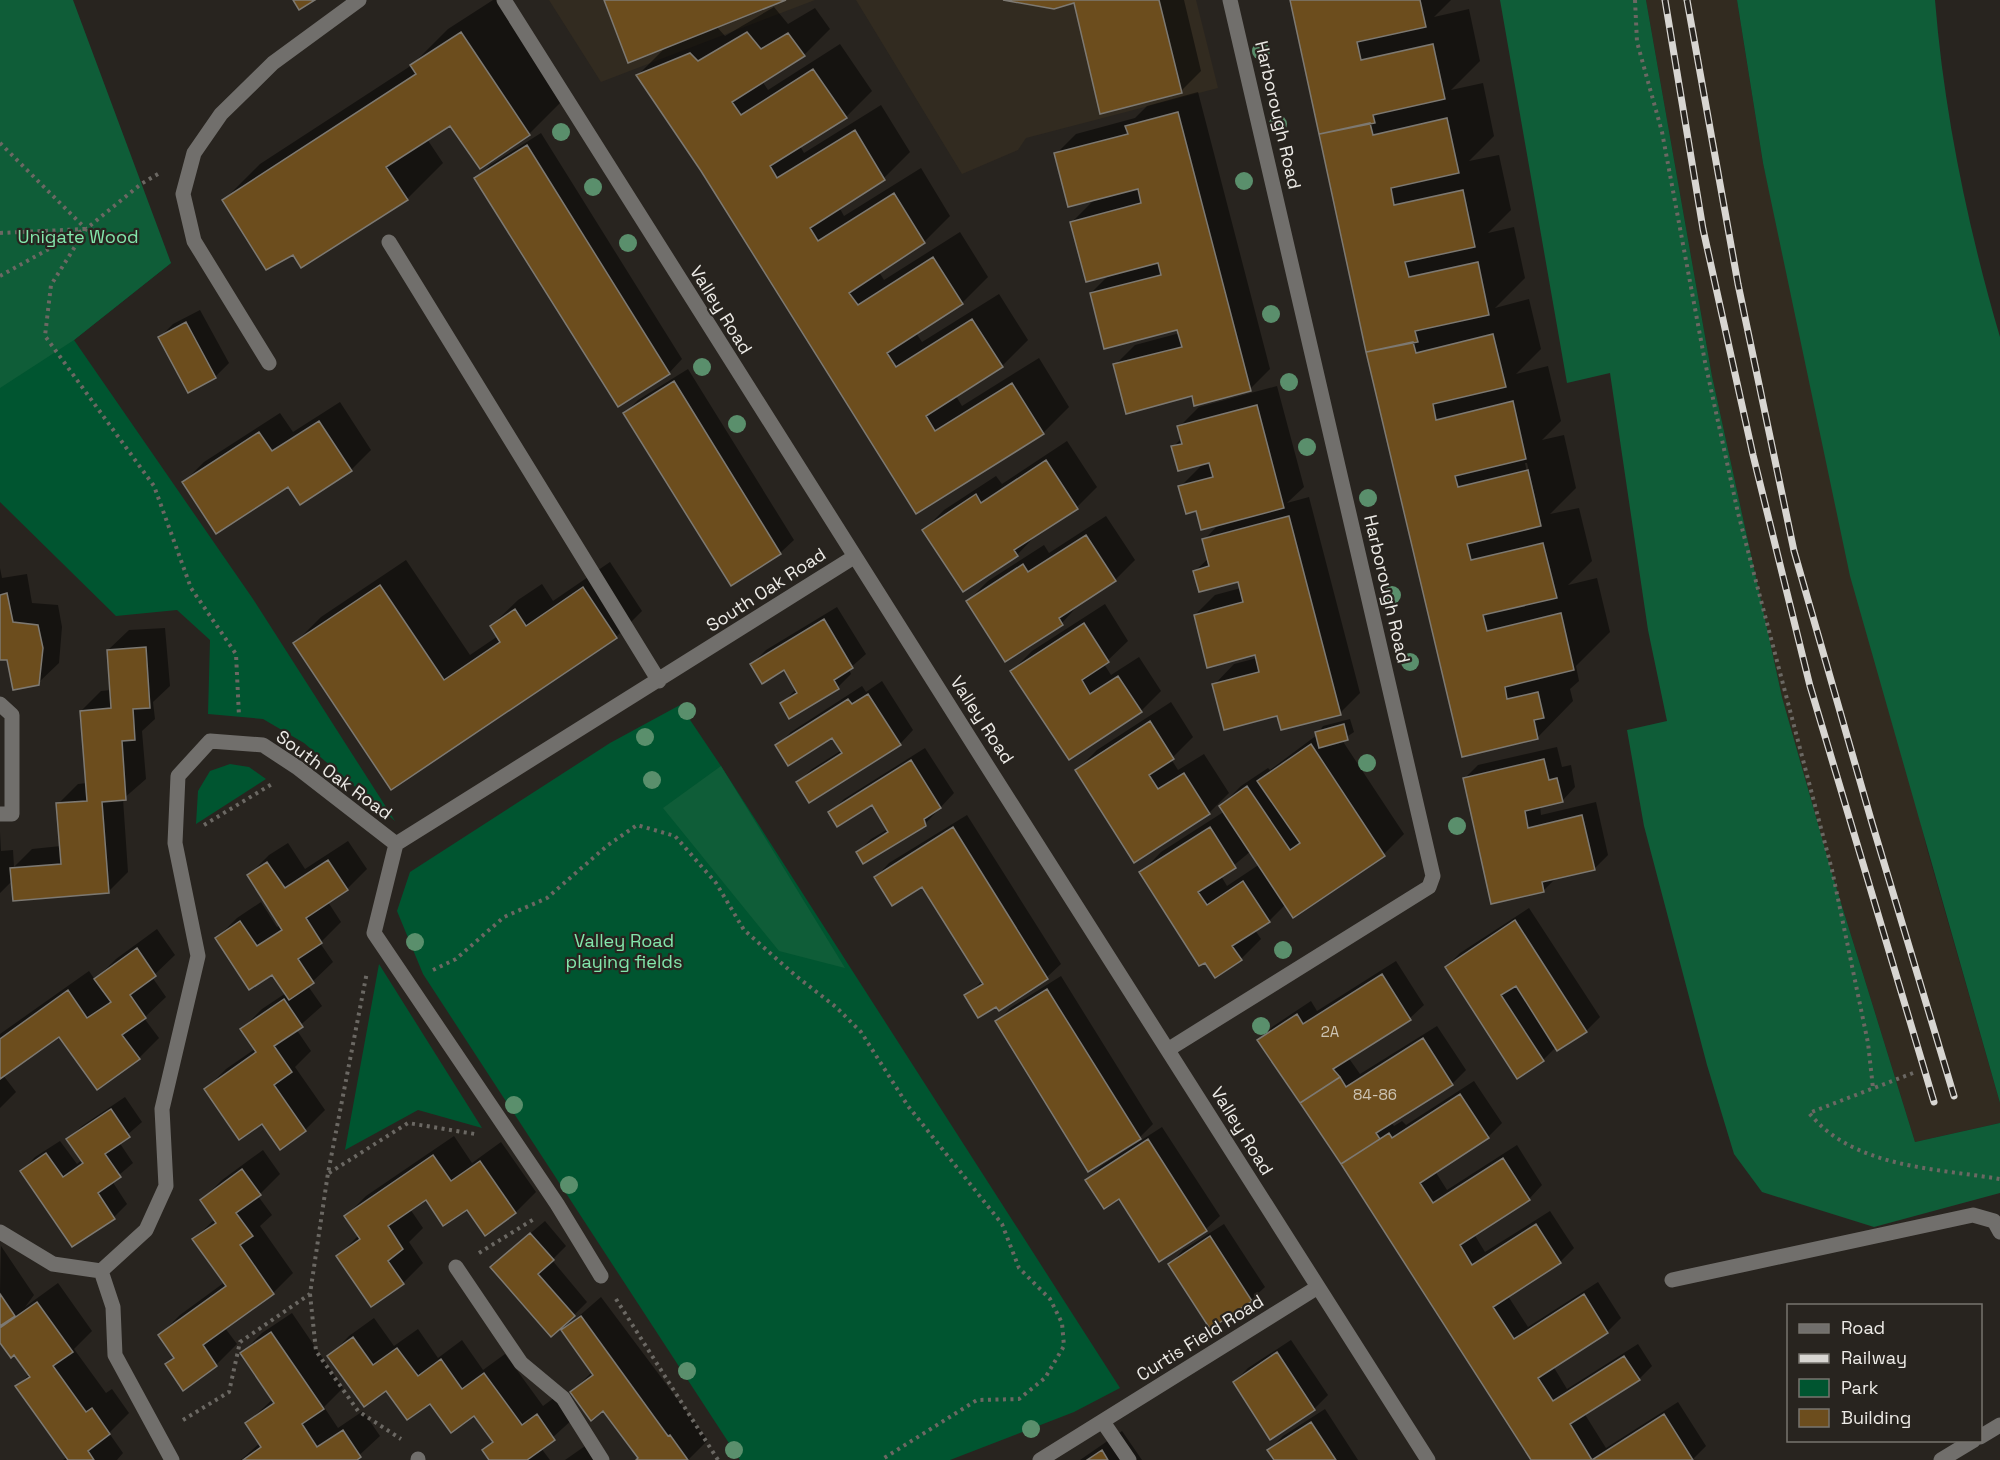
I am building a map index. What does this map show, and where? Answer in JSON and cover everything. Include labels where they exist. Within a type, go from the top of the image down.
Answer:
[{"type":"street","points":[[269,363],[194,240],[183,194],[194,153],[221,114],[273,63],[359,0]]},
{"type":"street","name":"Valley Road","points":[[504,0],[854,557],[1169,1049],[1428,1460]]},
{"type":"street","name":"Harborough Road","points":[[1169,1049],[1429,887],[1433,876],[1230,0]]},
{"type":"street","points":[[388,242],[659,681]]},
{"type":"street","name":"South Oak Road","points":[[101,1271],[146,1230],[166,1186],[162,1109],[198,956],[174,843],[178,777],[210,741],[262,745],[298,768],[396,844],[854,557]]},
{"type":"street","points":[[0,704],[12,715],[12,814],[0,814]]},
{"type":"street","points":[[396,844],[374,933],[557,1204],[601,1276]]},
{"type":"street","points":[[1672,1280],[1973,1215],[1994,1221],[2000,1232]]},
{"type":"street","points":[[0,1232],[53,1264],[101,1271],[113,1307],[116,1355],[172,1460]]},
{"type":"street","points":[[456,1267],[521,1363],[563,1398],[602,1460]]},
{"type":"street","name":"Curtis Field Road","points":[[1040,1460],[1318,1287]]},
{"type":"street","points":[[1103,1422],[1129,1460]]},
{"type":"street","points":[[1982,1436],[1999,1426]]},
{"type":"street","points":[[1941,1460],[1971,1442]]},
{"type":"path","points":[[1635,0],[1637,42],[1662,132],[1705,362],[1738,513],[1832,870],[1868,1043],[1873,1088]]},
{"type":"path","points":[[0,143],[86,229]]},
{"type":"path","points":[[0,276],[86,229],[141,183],[158,174]]},
{"type":"path","points":[[0,232],[86,229]]},
{"type":"path","points":[[86,229],[51,285],[45,336],[154,486],[190,588],[236,654],[240,742]]},
{"type":"path","points":[[174,843],[298,768]]},
{"type":"path","points":[[410,986],[423,974],[456,959],[504,917],[548,898],[608,845],[637,825],[675,836],[716,883],[744,930],[796,976],[836,1006],[861,1032],[908,1106],[1002,1224],[1019,1268],[1050,1299],[1062,1323],[1064,1346],[1045,1378],[1019,1399],[977,1400],[881,1460]]},
{"type":"path","points":[[374,933],[328,1173],[310,1294],[316,1351],[358,1411],[404,1440],[418,1460]]},
{"type":"path","points":[[1914,1073],[1809,1113],[1834,1137],[1868,1156],[2000,1179]]},
{"type":"path","points":[[328,1173],[408,1123],[514,1140]]},
{"type":"path","points":[[456,1267],[557,1204]]},
{"type":"path","points":[[601,1276],[718,1460]]},
{"type":"path","points":[[158,1435],[229,1392],[240,1342],[310,1294]]},
{"type":"shaded area","points":[[549,0],[815,0],[601,82]]},
{"type":"shaded area","points":[[856,0],[1196,0],[1218,88],[1026,138],[1018,150],[962,174]]},
{"type":"shaded area","points":[[1646,0],[1737,0],[1763,163],[1927,849],[2000,1103],[2000,1123],[1915,1142],[1833,877],[1782,697],[1712,376]]},
{"type":"green space","name":"Unigate Wood","points":[[0,0],[171,263],[74,340],[253,599],[395,821],[304,743],[263,719],[208,714],[210,640],[177,610],[116,616],[0,502]]},
{"type":"green space","name":"Unigate Wood","points":[[0,0],[73,0],[171,263],[74,340],[0,388]]},
{"type":"green space","points":[[1500,0],[1646,0],[1712,376],[1782,697],[1833,877],[1915,1142],[2000,1123],[2000,1193],[1874,1227],[1762,1192],[1734,1154],[1707,1065],[1644,826],[1627,730],[1667,721],[1648,630],[1610,373],[1567,383]]},
{"type":"green space","points":[[1737,0],[1935,0],[1944,85],[1959,170],[1988,296],[2000,337],[2000,1103],[1850,576],[1763,163]]},
{"type":"green space","name":"Valley Road playing fields","points":[[680,705],[1120,1388],[1074,1412],[950,1460],[740,1460],[423,974],[397,911],[410,872],[610,743]]},
{"type":"green space","points":[[230,764],[249,767],[266,779],[196,824],[198,791],[210,771]]},
{"type":"green space","points":[[721,766],[845,968],[779,951],[663,808]]},
{"type":"green space","points":[[379,964],[482,1128],[418,1110],[345,1150]]},
{"type":"building","points":[[293,0],[315,0],[299,10]]},
{"type":"building","points":[[604,0],[786,0],[628,63]]},
{"type":"building","points":[[1003,0],[1159,0],[1182,93],[1100,114],[1074,3],[1054,9]]},
{"type":"building","points":[[1290,0],[1420,0],[1426,27],[1357,42],[1361,60],[1433,44],[1445,99],[1373,115],[1375,123],[1319,134]]},
{"type":"building","points":[[461,32],[530,135],[480,169],[450,126],[386,167],[408,200],[301,268],[293,255],[266,270],[222,200],[416,74],[410,65]]},
{"type":"building","points":[[747,32],[761,49],[788,33],[805,56],[732,102],[741,115],[813,69],[847,118],[770,166],[777,178],[855,130],[885,180],[810,228],[818,241],[894,193],[925,243],[849,293],[858,305],[933,257],[963,304],[887,353],[896,367],[972,319],[1003,367],[926,416],[935,431],[1012,383],[1044,434],[916,514],[701,171],[636,75],[690,53],[698,61]]},
{"type":"building","points":[[1178,112],[1251,391],[1194,406],[1192,396],[1126,414],[1113,364],[1182,347],[1177,330],[1104,349],[1090,293],[1161,275],[1158,263],[1086,282],[1070,222],[1141,203],[1138,189],[1068,207],[1054,153],[1128,134],[1125,126]]},
{"type":"building","points":[[1447,118],[1459,173],[1391,188],[1394,205],[1463,190],[1475,247],[1405,262],[1409,277],[1478,262],[1489,315],[1415,331],[1418,342],[1366,352],[1319,134],[1370,123],[1373,135]]},
{"type":"building","points":[[527,145],[670,374],[618,407],[474,178]]},
{"type":"building","points":[[186,322],[216,378],[188,393],[158,337]]},
{"type":"building","points":[[1493,334],[1506,387],[1433,404],[1436,420],[1513,401],[1526,459],[1455,476],[1458,487],[1528,470],[1541,526],[1467,544],[1471,560],[1543,543],[1557,598],[1483,615],[1487,631],[1561,613],[1574,670],[1505,687],[1507,699],[1538,692],[1544,718],[1534,720],[1538,739],[1462,757],[1366,352],[1413,342],[1416,353]]},
{"type":"building","points":[[674,381],[781,554],[731,586],[623,413]]},
{"type":"building","points":[[1257,405],[1284,508],[1201,530],[1196,511],[1186,514],[1178,486],[1213,477],[1209,463],[1178,471],[1171,446],[1182,444],[1177,426]]},
{"type":"building","points":[[319,421],[352,471],[300,505],[288,487],[216,534],[182,482],[259,432],[272,451]]},
{"type":"building","points":[[1046,460],[1078,509],[1014,550],[1018,556],[963,592],[922,530],[976,494],[981,503]]},
{"type":"building","points":[[1289,516],[1341,715],[1281,730],[1277,716],[1224,730],[1212,684],[1259,672],[1255,655],[1207,668],[1194,615],[1243,602],[1238,582],[1199,592],[1193,571],[1209,566],[1202,539]]},
{"type":"building","points":[[1086,535],[1116,581],[1059,618],[1063,625],[1005,662],[966,601],[1023,564],[1028,572]]},
{"type":"building","points":[[380,585],[444,680],[500,642],[490,626],[515,609],[526,626],[583,587],[617,638],[391,790],[293,643]]},
{"type":"building","points":[[7,593],[13,622],[38,625],[43,648],[39,685],[13,690],[7,660],[0,660],[0,595]]},
{"type":"building","points":[[824,619],[853,668],[834,680],[839,689],[789,719],[780,703],[797,693],[784,670],[762,684],[750,664]]},
{"type":"building","points":[[1084,623],[1109,662],[1082,680],[1090,694],[1118,676],[1142,712],[1069,760],[1010,671]]},
{"type":"building","points":[[146,647],[150,708],[133,709],[135,740],[122,741],[126,800],[102,802],[109,893],[13,901],[10,868],[61,864],[56,803],[87,801],[80,711],[111,708],[107,650]]},
{"type":"building","points":[[868,694],[901,745],[809,803],[796,782],[842,753],[832,738],[788,766],[775,745],[848,699],[852,704]]},
{"type":"building","points":[[1150,721],[1174,759],[1149,775],[1158,789],[1184,773],[1210,814],[1134,863],[1075,770]]},
{"type":"building","points":[[1344,724],[1348,740],[1319,748],[1315,732]]},
{"type":"building","points":[[1311,744],[1385,856],[1293,918],[1219,806],[1247,786],[1290,850],[1300,843],[1257,781]]},
{"type":"building","points":[[1544,759],[1549,780],[1557,778],[1563,802],[1525,811],[1528,828],[1582,815],[1595,870],[1542,882],[1544,892],[1491,904],[1463,778]]},
{"type":"building","points":[[911,760],[941,808],[924,819],[926,826],[863,864],[856,852],[888,832],[872,805],[837,827],[828,812]]},
{"type":"building","points":[[953,827],[1048,979],[999,1011],[996,1007],[978,1018],[964,995],[983,984],[922,887],[892,906],[874,877]]},
{"type":"building","points":[[1210,827],[1236,868],[1198,892],[1207,905],[1243,881],[1270,922],[1232,946],[1242,960],[1215,978],[1205,963],[1199,966],[1139,872]]},
{"type":"building","points":[[328,860],[348,890],[306,918],[322,943],[298,959],[314,983],[289,1000],[272,975],[249,990],[215,938],[240,921],[257,946],[282,930],[247,875],[267,862],[285,888]]},
{"type":"building","points":[[1515,920],[1587,1032],[1557,1051],[1516,986],[1501,995],[1544,1061],[1517,1079],[1445,967]]},
{"type":"building","points":[[137,948],[156,976],[130,995],[146,1018],[122,1035],[140,1059],[97,1090],[59,1037],[0,1079],[0,1039],[68,990],[87,1018],[111,1002],[94,979]]},
{"type":"building","points":[[1382,974],[1411,1020],[1333,1069],[1340,1077],[1300,1103],[1257,1040],[1297,1014],[1303,1024]]},
{"type":"building","points":[[1047,989],[1141,1139],[1088,1172],[995,1021]]},
{"type":"building","points":[[284,999],[303,1027],[274,1046],[292,1072],[274,1085],[306,1131],[280,1150],[262,1124],[239,1140],[204,1089],[256,1052],[240,1029]]},
{"type":"building","points":[[1423,1038],[1453,1085],[1376,1133],[1380,1139],[1341,1164],[1300,1103],[1340,1077],[1346,1087]]},
{"type":"building","points":[[1460,1094],[1489,1138],[1420,1183],[1433,1203],[1503,1158],[1530,1200],[1460,1245],[1472,1265],[1536,1224],[1561,1263],[1493,1307],[1514,1339],[1584,1294],[1608,1333],[1538,1378],[1553,1401],[1624,1356],[1640,1380],[1570,1424],[1592,1460],[1531,1460],[1341,1164],[1389,1133],[1392,1138]]},
{"type":"building","points":[[111,1109],[130,1137],[105,1154],[121,1177],[98,1193],[115,1219],[72,1247],[20,1171],[46,1153],[63,1177],[83,1163],[66,1139]]},
{"type":"building","points":[[1148,1139],[1207,1231],[1159,1262],[1119,1199],[1104,1209],[1085,1180]]},
{"type":"building","points":[[433,1155],[451,1181],[480,1161],[516,1213],[485,1236],[467,1210],[443,1226],[426,1200],[388,1226],[403,1249],[388,1261],[404,1284],[371,1307],[336,1256],[360,1239],[344,1216]]},
{"type":"building","points":[[242,1169],[261,1195],[236,1213],[253,1236],[240,1245],[274,1294],[203,1345],[217,1366],[183,1391],[165,1364],[174,1358],[158,1335],[226,1286],[192,1239],[216,1223],[200,1200]]},
{"type":"building","points":[[530,1233],[554,1260],[538,1274],[575,1316],[551,1337],[490,1267]]},
{"type":"building","points":[[1210,1236],[1252,1301],[1210,1329],[1168,1264]]},
{"type":"building","points":[[0,1294],[15,1316],[0,1326]]},
{"type":"building","points":[[37,1302],[73,1352],[53,1366],[86,1412],[92,1408],[110,1434],[88,1451],[94,1460],[68,1460],[15,1386],[30,1377],[14,1355],[11,1358],[0,1343],[0,1328]]},
{"type":"building","points":[[581,1316],[688,1460],[636,1460],[638,1458],[603,1411],[591,1421],[570,1392],[593,1375],[561,1330]]},
{"type":"building","points":[[271,1332],[324,1409],[302,1424],[317,1447],[343,1430],[361,1457],[357,1460],[243,1460],[261,1447],[245,1423],[274,1403],[240,1353]]},
{"type":"building","points":[[353,1337],[373,1365],[397,1348],[418,1376],[441,1359],[462,1389],[484,1373],[522,1425],[537,1414],[555,1440],[527,1460],[489,1460],[482,1450],[493,1442],[474,1416],[451,1433],[430,1404],[407,1420],[386,1391],[364,1407],[327,1356]]},
{"type":"building","points":[[1277,1352],[1315,1410],[1270,1440],[1233,1382]]},
{"type":"building","points":[[1664,1414],[1693,1460],[1592,1460]]},
{"type":"building","points":[[1311,1422],[1336,1460],[1274,1460],[1267,1450]]},
{"type":"building","points":[[1102,1450],[1108,1460],[1087,1460]]},
{"type":"railway","points":[[1665,0],[1703,229],[1753,455],[1810,686],[1934,1102]]},
{"type":"railway","points":[[1687,0],[1738,284],[1794,551],[1954,1096]]}]
